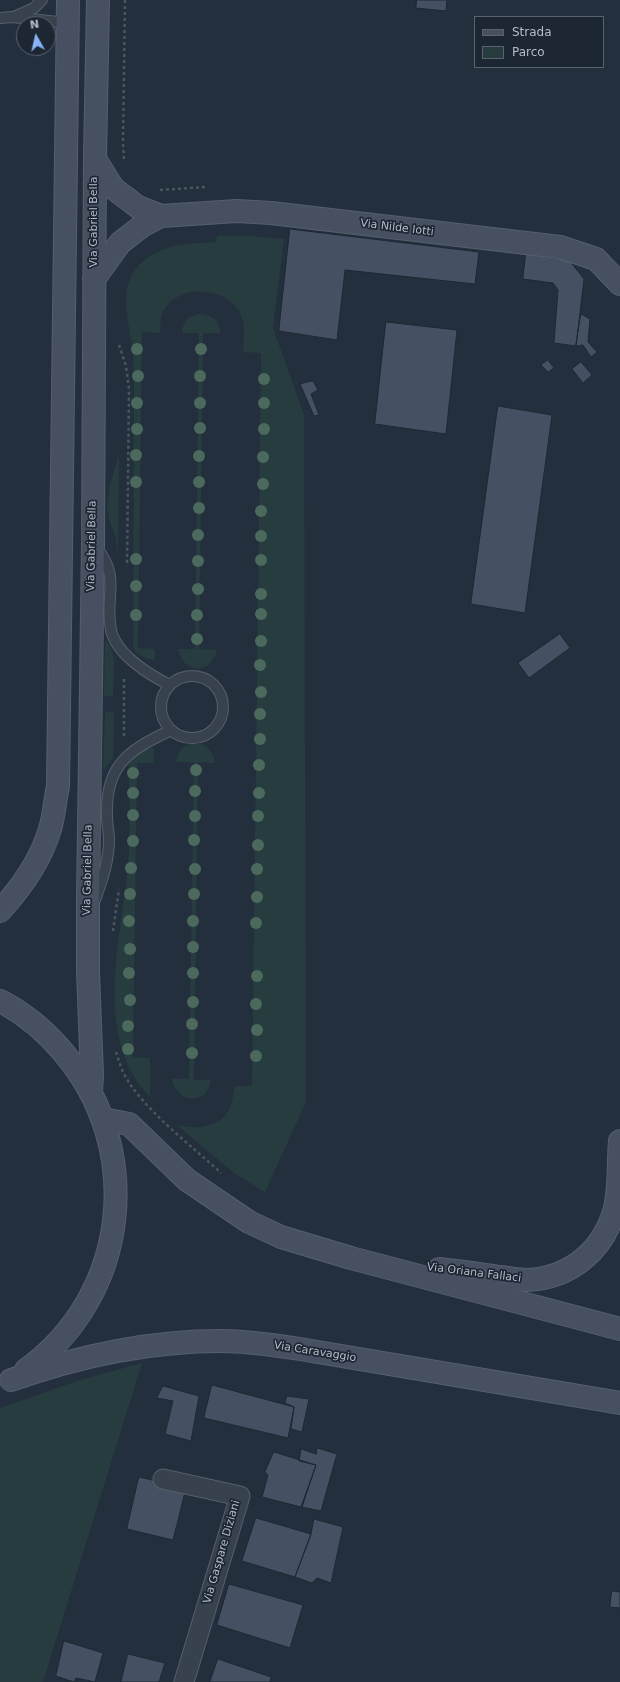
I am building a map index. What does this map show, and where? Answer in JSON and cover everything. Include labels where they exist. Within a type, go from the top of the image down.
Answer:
[{"type":"street","points":[[0,911],[28,876],[40,852],[50,829],[58,786],[68,0]]},
{"type":"street","name":"Via Gabriel Bella","points":[[91,1091],[88,921],[95,159],[98,0]]},
{"type":"street","name":"Via Nilde Iotti","points":[[95,159],[113,188],[138,207],[161,216]]},
{"type":"street","name":"Via Nilde Iotti","points":[[94,279],[120,242],[142,226],[161,216],[238,211],[271,213],[560,247],[596,259],[620,284]]},
{"type":"street","points":[[0,1001],[29,1020],[53,1040],[74,1064],[91,1091],[103,1119],[112,1151],[116,1184],[115,1217],[109,1250],[98,1282],[82,1311],[62,1338],[38,1361],[6,1383]]},
{"type":"street","points":[[103,1119],[129,1124],[188,1180],[249,1222],[281,1237],[351,1258],[620,1329]]},
{"type":"street","name":"Via Oriana Fallaci","points":[[351,1258],[526,1280],[552,1276],[589,1255],[596,1249],[608,1230],[618,1193],[620,1141]]},
{"type":"street","name":"Via Caravaggio","points":[[6,1383],[49,1367],[116,1351],[188,1342],[222,1341],[264,1344],[300,1349],[620,1403]]},
{"type":"street","name":"Via Gaspare Diziani","points":[[163,1478],[240,1496],[184,1682]]},
{"type":"lane","points":[[12,17],[34,8],[42,0]]},
{"type":"lane","points":[[0,18],[12,17],[67,23]]},
{"type":"lane","points":[[92,544],[103,556],[111,576],[109,606],[111,630],[117,643],[131,659],[152,676],[170,685]]},
{"type":"lane","points":[[188,676],[199,676],[208,680],[216,687],[221,696],[223,706],[219,721],[209,732],[200,737],[190,738],[171,730],[161,713],[161,702],[164,692],[170,685],[178,679],[188,676]]},
{"type":"lane","points":[[88,921],[104,875],[109,842],[107,810],[110,781],[115,770],[130,754],[150,740],[171,730]]},
{"type":"path","points":[[125,0],[123,143],[126,166]]},
{"type":"path","points":[[153,189],[159,190],[206,187]]},
{"type":"green space","points":[[217,236],[250,236],[284,239],[273,328],[304,414],[306,1102],[265,1192],[234,1173],[177,1125],[197,1127],[210,1125],[217,1122],[229,1110],[235,1086],[252,1086],[261,353],[243,352],[244,331],[242,318],[236,307],[227,299],[216,294],[191,292],[179,296],[169,303],[162,314],[160,333],[142,332],[138,648],[155,649],[155,660],[139,655],[133,647],[134,377],[133,352],[126,307],[128,285],[132,275],[139,265],[155,253],[179,245],[216,242]]},
{"type":"green space","points":[[201,314],[215,319],[220,329],[220,333],[203,333],[199,649],[217,650],[214,658],[209,664],[203,668],[197,669],[185,663],[178,649],[195,649],[199,333],[182,333],[182,329],[187,319],[193,315]]},
{"type":"green space","points":[[119,455],[118,556],[116,538],[109,520],[107,505],[110,484]]},
{"type":"green space","points":[[105,640],[109,645],[114,659],[113,696],[104,696]]},
{"type":"green space","points":[[105,712],[114,712],[113,758],[104,770],[103,768]]},
{"type":"green space","points":[[193,743],[208,748],[213,754],[215,763],[198,762],[194,1080],[211,1080],[209,1088],[204,1094],[198,1098],[192,1099],[179,1093],[172,1079],[189,1079],[194,762],[176,762],[178,755],[182,750],[186,746]]},
{"type":"green space","points":[[154,748],[154,763],[137,763],[133,1057],[150,1058],[150,1097],[133,1074],[122,1048],[116,1020],[114,991],[119,932],[128,862],[129,761],[142,749]]},
{"type":"green space","points":[[142,1363],[43,1682],[0,1682],[0,1408],[77,1381]]},
{"type":"building","points":[[417,0],[447,0],[446,11],[416,8]]},
{"type":"building","points":[[290,229],[479,252],[475,284],[345,270],[337,340],[279,331]]},
{"type":"building","points":[[526,254],[569,260],[584,279],[576,346],[554,343],[558,290],[553,283],[523,279]]},
{"type":"building","points":[[581,314],[590,319],[588,342],[597,352],[591,357],[583,345],[576,346]]},
{"type":"building","points":[[386,322],[457,330],[446,434],[375,424]]},
{"type":"building","points":[[548,360],[554,368],[548,372],[541,365]]},
{"type":"building","points":[[581,362],[592,375],[583,383],[572,369]]},
{"type":"building","points":[[313,381],[318,390],[311,394],[319,415],[314,416],[300,384]]},
{"type":"building","points":[[498,406],[552,415],[525,613],[471,604]]},
{"type":"building","points":[[560,634],[570,648],[529,678],[518,663]]},
{"type":"building","points":[[212,1385],[294,1407],[288,1438],[204,1418]]},
{"type":"building","points":[[163,1386],[199,1396],[191,1441],[165,1434],[173,1401],[157,1398]]},
{"type":"building","points":[[287,1396],[309,1399],[302,1432],[291,1429],[294,1407],[285,1403]]},
{"type":"building","points":[[317,1448],[337,1454],[321,1511],[302,1507],[316,1465],[299,1461],[301,1449],[316,1454]]},
{"type":"building","points":[[274,1452],[316,1465],[301,1507],[262,1497],[268,1475],[265,1472]]},
{"type":"building","points":[[139,1477],[186,1488],[173,1540],[127,1529]]},
{"type":"building","points":[[256,1518],[311,1534],[295,1577],[242,1561]]},
{"type":"building","points":[[314,1519],[343,1527],[331,1583],[317,1578],[312,1583],[295,1577],[311,1534]]},
{"type":"building","points":[[229,1584],[303,1605],[290,1648],[217,1625]]},
{"type":"building","points":[[612,1591],[620,1592],[620,1608],[610,1607]]},
{"type":"building","points":[[64,1641],[103,1653],[95,1682],[76,1678],[74,1682],[56,1676]]},
{"type":"building","points":[[128,1654],[165,1663],[159,1682],[121,1682]]},
{"type":"building","points":[[218,1659],[271,1677],[270,1682],[210,1682]]}]
